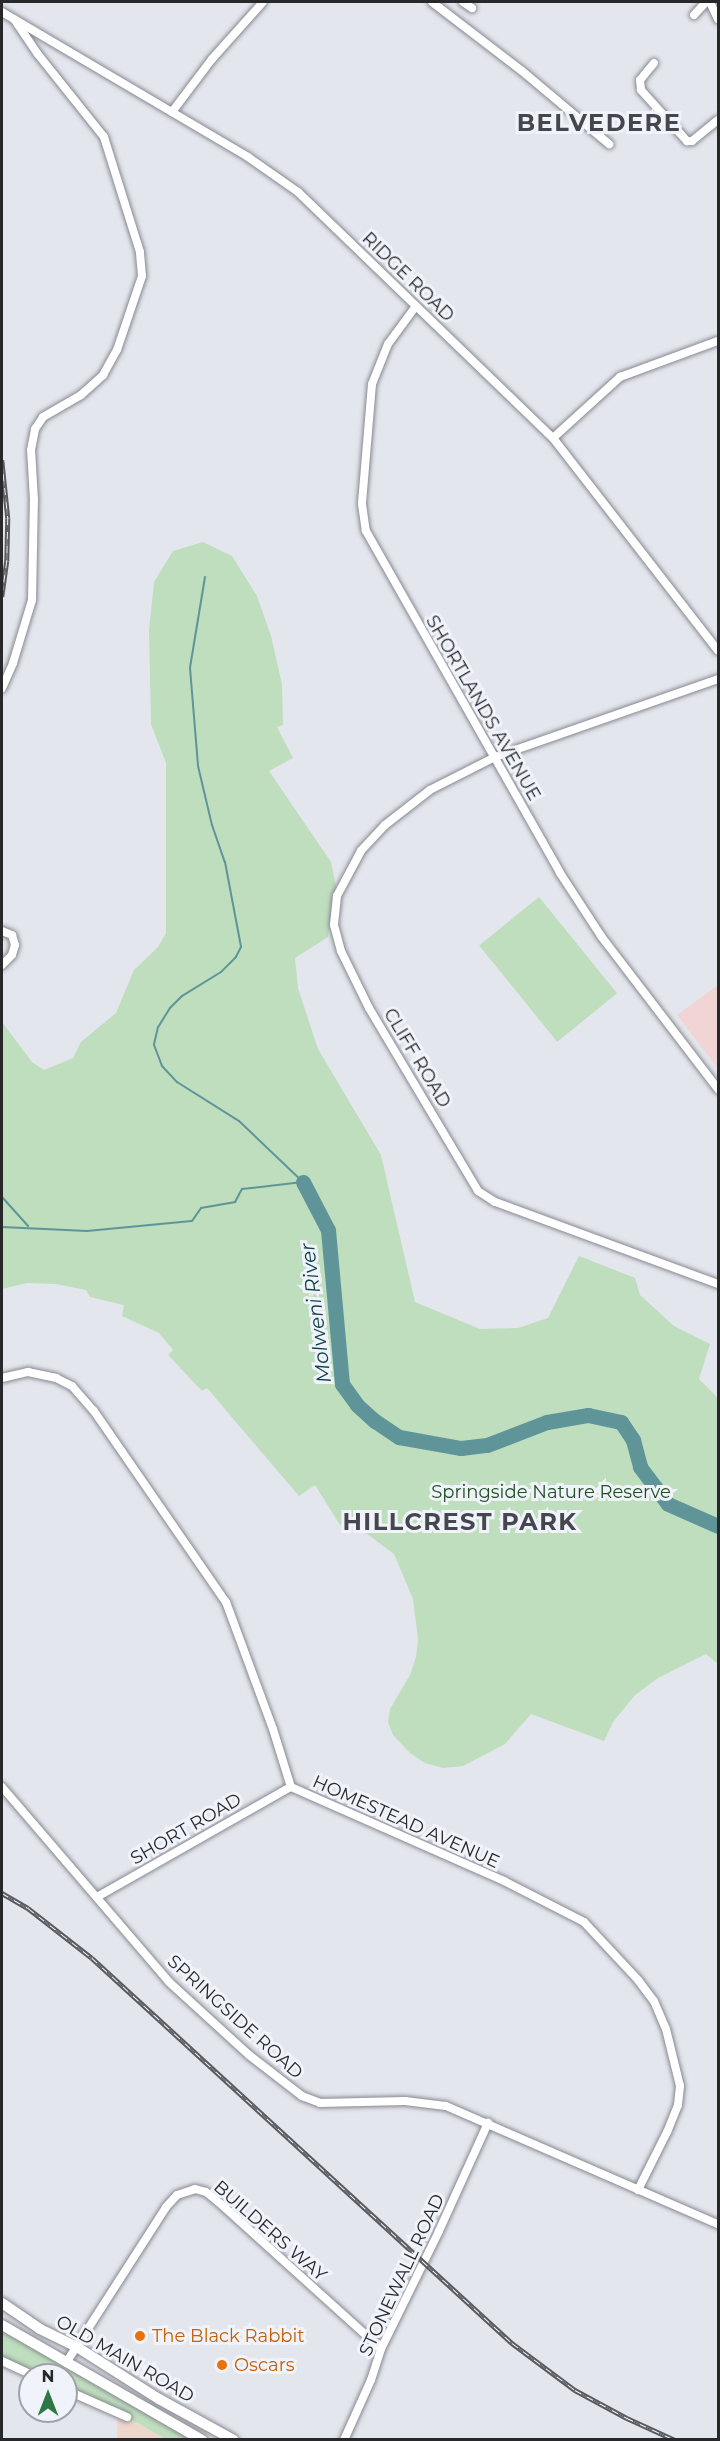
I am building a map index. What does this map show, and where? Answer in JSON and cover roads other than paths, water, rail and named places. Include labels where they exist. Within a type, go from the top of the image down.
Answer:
[{"type":"main road","name":"OLD MAIN ROAD","points":[[2,2303],[40,2329],[77,2347],[159,2398],[234,2439]]},
{"type":"main road","name":"OLD MAIN ROAD","points":[[2,2325],[66,2363]]},
{"type":"main road","name":"OLD MAIN ROAD","points":[[78,2370],[184,2434],[202,2439]]},
{"type":"street","points":[[172,112],[212,59],[264,2]]},
{"type":"street","points":[[432,2],[522,70],[609,144]]},
{"type":"street","points":[[463,2],[472,8]]},
{"type":"street","points":[[694,15],[708,2],[718,19]]},
{"type":"street","name":"RIDGE ROAD","points":[[2,12],[281,178],[553,438],[718,651]]},
{"type":"street","points":[[2,688],[13,663],[32,600],[34,500],[31,450],[35,429],[43,417],[95,384],[110,365],[135,301],[142,268],[140,252],[104,137],[14,19]]},
{"type":"street","points":[[654,63],[640,80],[641,90],[687,141],[692,141],[718,120]]},
{"type":"street","name":"SHORTLANDS AVENUE","points":[[416,306],[388,344],[372,384],[363,517],[374,548],[560,873],[595,927],[718,1089]]},
{"type":"street","points":[[553,438],[620,377],[718,341]]},
{"type":"street","name":"CLIFF ROAD","points":[[718,679],[495,757],[430,789],[385,825],[361,851],[335,905],[334,924],[341,951],[369,1008],[471,1181],[483,1196],[718,1284]]},
{"type":"street","points":[[2,931],[12,935],[15,945],[12,955],[2,964]]},
{"type":"street","name":"HOMESTEAD AVENUE","points":[[2,1378],[28,1372],[56,1378],[72,1386],[94,1411],[226,1602],[273,1729],[291,1787],[483,1872],[584,1922],[638,1980],[654,2001],[666,2029],[680,2086],[671,2123],[638,2190]]},
{"type":"street","name":"SPRINGSIDE ROAD","points":[[2,1787],[169,1982],[249,2055],[302,2096],[320,2103],[426,2102],[446,2106],[718,2224]]},
{"type":"street","name":"SHORT ROAD","points":[[97,1897],[291,1787]]},
{"type":"street","name":"STONEWALL ROAD","points":[[344,2439],[381,2349],[439,2231],[488,2123]]},
{"type":"street","name":"BUILDERS WAY","points":[[66,2363],[166,2207],[177,2195],[195,2189],[206,2192],[223,2206],[381,2349]]},
{"type":"street","points":[[2,2361],[18,2368]]},
{"type":"street","points":[[78,2395],[127,2417]]},
{"type":"waterway","points":[[205,577],[190,668],[198,766],[212,825],[225,862],[241,947],[236,957],[221,972],[182,996],[170,1008],[158,1027],[154,1045],[162,1066],[177,1082],[239,1121],[303,1182]]},
{"type":"waterway","points":[[2,1227],[87,1231],[192,1221],[201,1208],[235,1202],[242,1189],[303,1182]]},
{"type":"waterway","name":"Molweni River","points":[[303,1182],[328,1230],[342,1384],[357,1405],[375,1421],[399,1437],[461,1448],[487,1445],[547,1422],[588,1415],[621,1422],[633,1440],[640,1467],[668,1504],[718,1526]]},
{"type":"waterway","points":[[2,1197],[28,1226]]},
{"type":"railway","points":[[2,460],[8,518],[7,561],[2,597]]},
{"type":"railway","points":[[2,1893],[28,1908],[92,1958],[512,2343],[575,2390],[675,2440]]},
{"type":"place","name":"The Black Rabbit","points":[[140,2336]]},
{"type":"place","name":"Oscars","points":[[222,2365]]},
{"type":"district","name":"BELVEDERE","points":[[599,123]]},
{"type":"district","name":"HILLCREST PARK","points":[[460,1522]]},
{"type":"park label","name":"Springside Nature Reserve","points":[[551,1492]]}]
